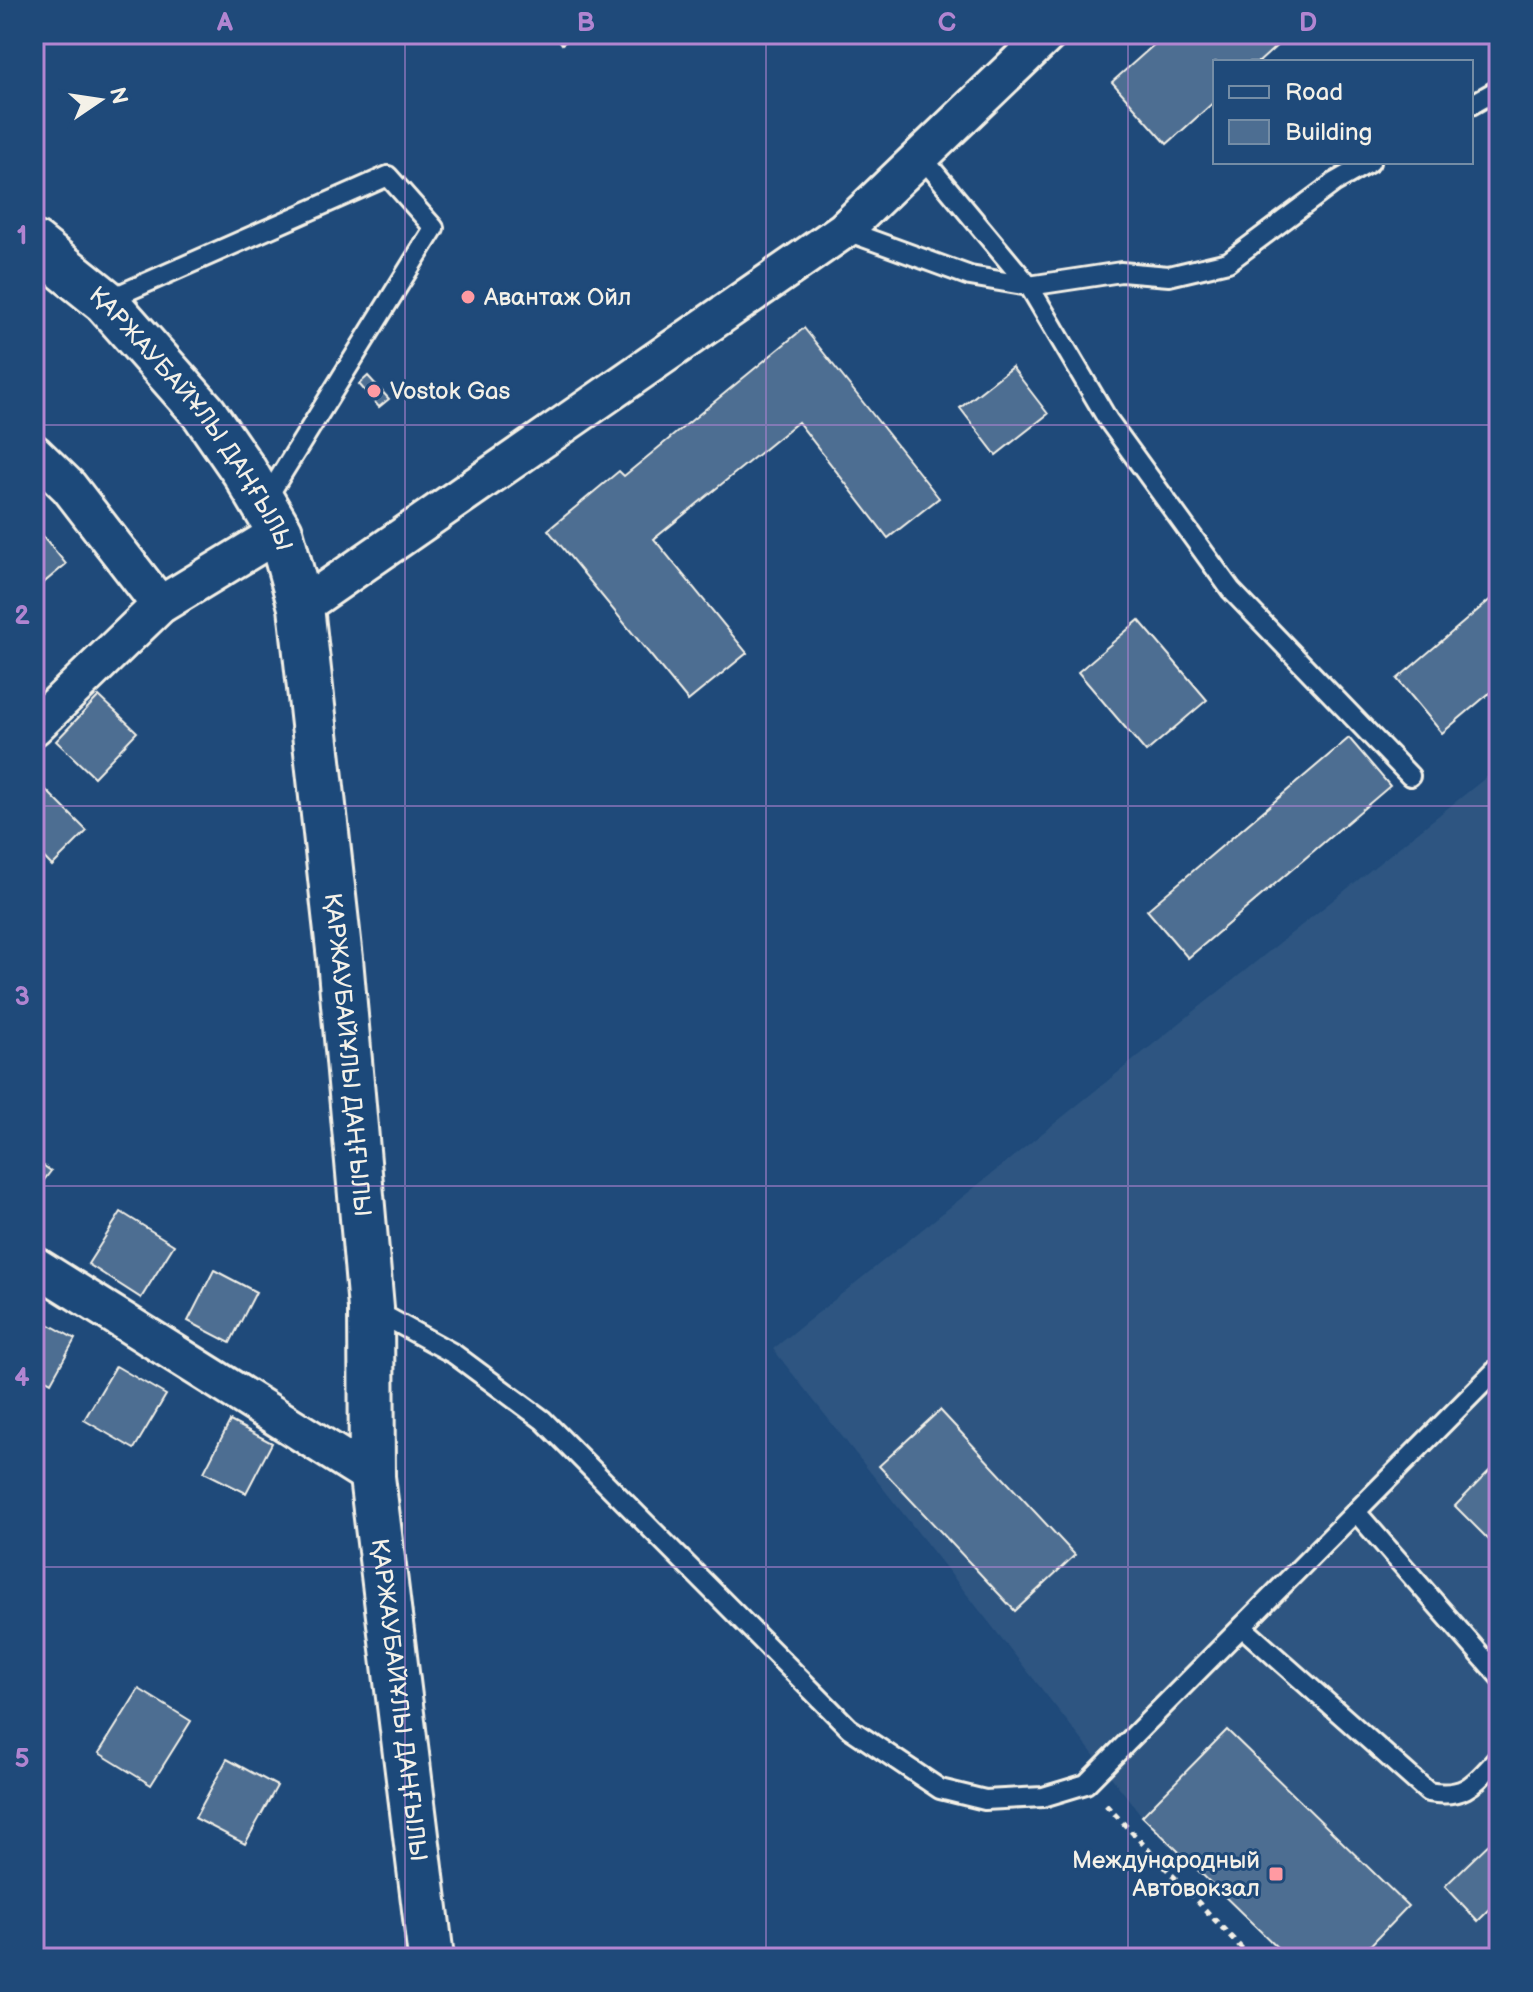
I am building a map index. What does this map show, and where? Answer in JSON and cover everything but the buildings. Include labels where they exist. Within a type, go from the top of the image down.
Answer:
[{"type":"highway","name":"ҚАРЖАУБАЙҰЛЫ ДАҢҒЫЛЫ","points":[[34,244],[105,301],[204,413],[272,518],[301,607],[340,959],[371,1308],[372,1477],[431,1958]]},
{"type":"street","points":[[301,607],[844,230],[1048,34]]},
{"type":"street","points":[[34,453],[69,487],[160,605]]},
{"type":"street","points":[[34,727],[160,605],[272,518]]},
{"type":"street","points":[[34,1265],[372,1477]]},
{"type":"lane","points":[[1473,104],[1499,89]]},
{"type":"lane","points":[[921,156],[1029,286],[1108,420],[1231,590],[1410,776]]},
{"type":"lane","points":[[844,230],[970,276],[1029,286],[1121,272],[1169,276],[1228,262],[1335,182],[1366,164]]},
{"type":"lane","points":[[105,301],[388,176],[434,228],[272,518]]},
{"type":"lane","points":[[371,1308],[454,1354],[543,1420],[849,1728],[940,1789],[985,1800],[1043,1797],[1086,1784],[1499,1367]]},
{"type":"lane","points":[[1356,1512],[1499,1676]]},
{"type":"lane","points":[[1242,1627],[1428,1792],[1446,1795],[1470,1789],[1499,1757]]},
{"type":"path","points":[[1086,1784],[1251,1958]]},
{"type":"shaded area","points":[[1499,767],[1499,1958],[1288,1958],[1142,1816],[773,1349]]},
{"type":"place","name":"Авантаж Ойл","points":[[468,297]]},
{"type":"place","name":"Vostok Gas","points":[[374,391]]},
{"type":"place","name":"Международный Автовокзал","points":[[1276,1874]]}]
